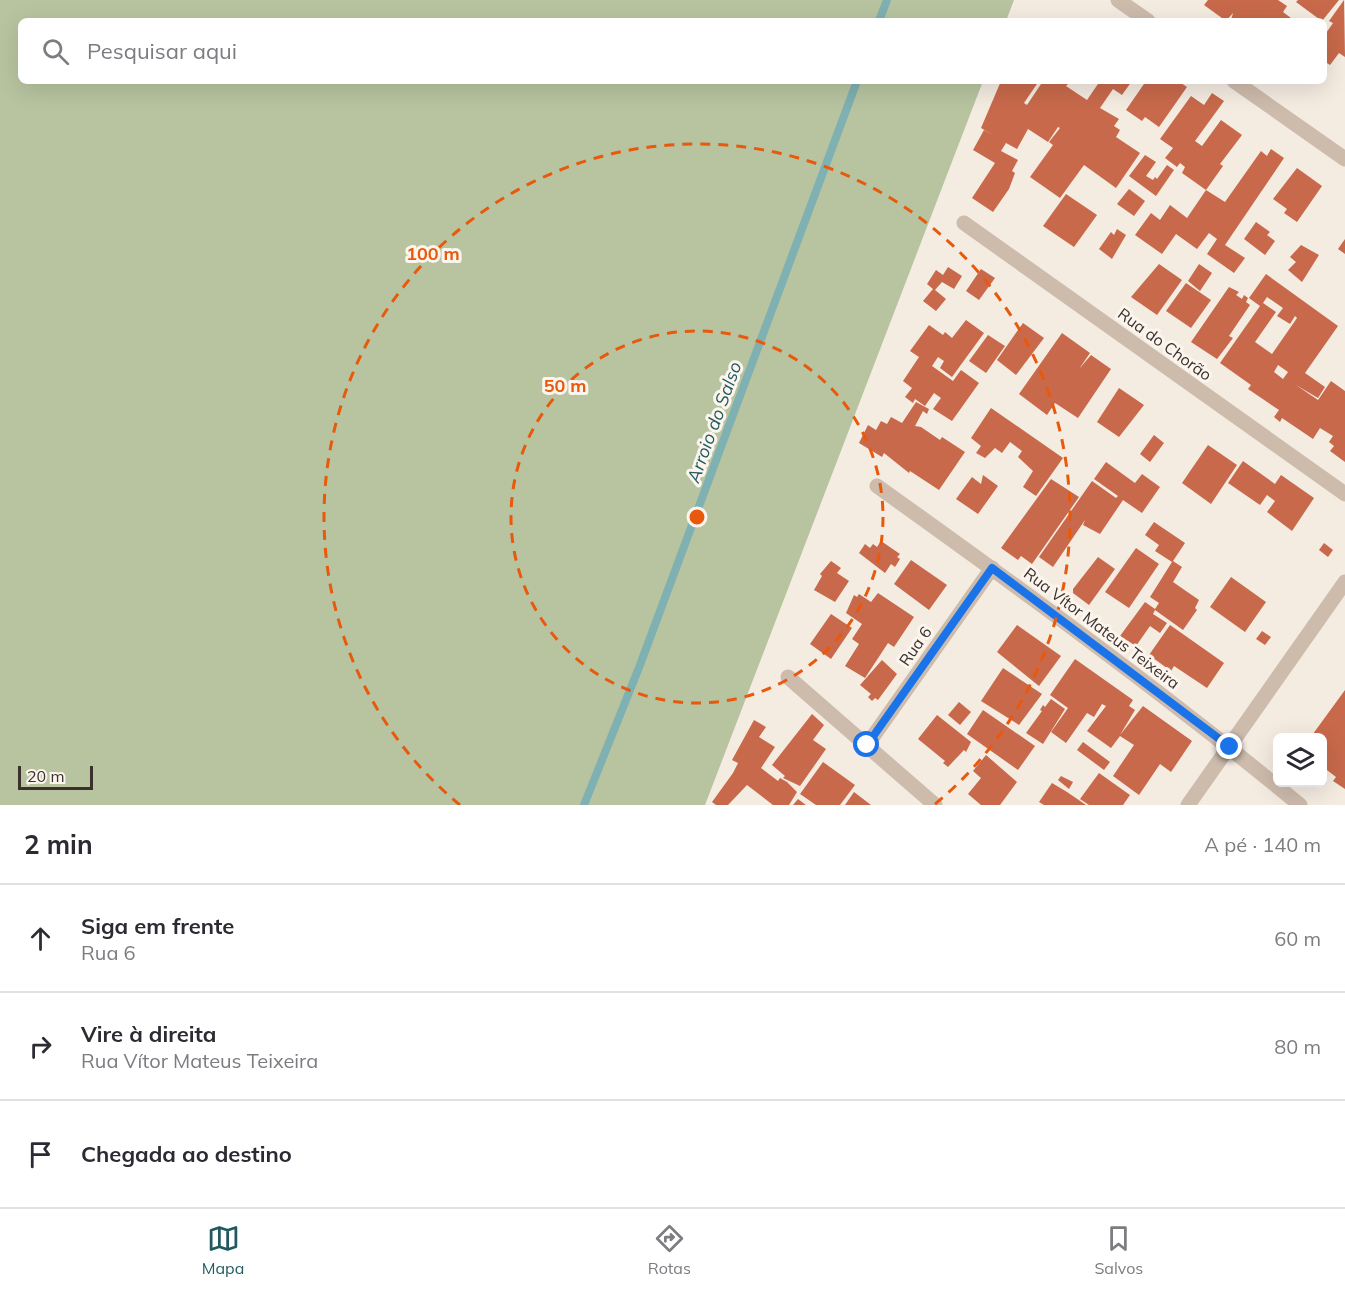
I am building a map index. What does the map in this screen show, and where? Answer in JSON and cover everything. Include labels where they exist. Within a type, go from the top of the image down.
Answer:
[{"type":"street","points":[[1118,0],[1144,18]]},
{"type":"street","points":[[1238,84],[1345,159]]},
{"type":"street","name":"Rua do Chorão","points":[[964,223],[1345,494]]},
{"type":"street","name":"Rua Vítor Mateus Teixeira","points":[[878,486],[992,568],[1230,747],[1300,805]]},
{"type":"street","name":"Rua 6","points":[[867,745],[992,568]]},
{"type":"street","points":[[1188,805],[1345,582]]},
{"type":"street","points":[[788,676],[935,805]]},
{"type":"green space","points":[[0,0],[1014,0],[1007,18],[18,18],[18,84],[982,84],[705,805],[0,805]]},
{"type":"building","points":[[1208,0],[1278,0],[1287,6],[1283,12],[1291,18],[1232,18],[1233,13],[1229,18],[1222,18],[1204,5]]},
{"type":"building","points":[[1298,0],[1339,0],[1324,18],[1318,18],[1296,2]]},
{"type":"building","points":[[1344,0],[1345,57],[1339,53],[1330,65],[1327,63],[1327,32],[1333,23],[1329,21]]},
{"type":"building","points":[[1000,84],[1037,84],[1024,103],[1027,105],[1041,84],[1068,84],[1066,86],[1087,100],[1098,84],[1130,84],[1122,95],[1113,89],[1100,108],[1119,119],[1114,126],[1120,130],[1116,137],[1140,153],[1116,188],[1084,165],[1060,198],[1030,177],[1053,145],[1049,142],[1060,128],[1058,127],[1048,142],[1028,129],[1017,149],[1006,143],[1001,151],[1018,160],[1012,171],[1015,173],[1009,189],[993,212],[972,198],[995,163],[973,150],[984,130],[995,136],[981,128]]},
{"type":"building","points":[[1144,84],[1182,84],[1187,87],[1159,127],[1145,117],[1142,121],[1126,110]]},
{"type":"building","points":[[1212,93],[1224,101],[1195,141],[1202,146],[1221,120],[1242,135],[1220,164],[1223,166],[1206,190],[1182,173],[1185,167],[1180,163],[1177,167],[1165,158],[1173,148],[1160,139],[1191,96],[1204,105]]},
{"type":"building","points":[[1271,149],[1284,158],[1225,245],[1245,258],[1234,273],[1207,254],[1217,239],[1209,233],[1197,249],[1176,234],[1162,254],[1135,235],[1151,213],[1160,220],[1170,205],[1187,218],[1206,190],[1225,202],[1261,151],[1267,156]]},
{"type":"building","points":[[1145,155],[1156,162],[1146,176],[1153,180],[1155,177],[1157,179],[1167,165],[1174,170],[1156,196],[1129,176]]},
{"type":"building","points":[[1297,168],[1322,186],[1297,222],[1284,213],[1287,209],[1273,199]]},
{"type":"building","points":[[1129,189],[1145,201],[1134,216],[1117,204]]},
{"type":"building","points":[[1066,194],[1097,215],[1074,247],[1043,226]]},
{"type":"building","points":[[1256,222],[1270,232],[1267,235],[1275,241],[1265,255],[1244,239]]},
{"type":"building","points":[[1117,229],[1126,235],[1112,259],[1099,249],[1111,232],[1114,235]]},
{"type":"building","points":[[1345,239],[1345,254],[1338,249]]},
{"type":"building","points":[[1301,245],[1319,255],[1302,282],[1288,270],[1296,262],[1290,257]]},
{"type":"building","points":[[1159,264],[1182,280],[1157,315],[1131,297]]},
{"type":"building","points":[[1199,264],[1212,273],[1200,291],[1188,281]]},
{"type":"building","points":[[948,267],[962,276],[954,289],[942,282],[935,290],[946,299],[936,311],[923,301],[933,289],[927,284],[936,270],[943,275]]},
{"type":"building","points":[[981,269],[995,278],[979,300],[966,291]]},
{"type":"building","points":[[1266,274],[1338,326],[1305,373],[1325,387],[1318,398],[1296,385],[1318,400],[1331,381],[1345,391],[1345,462],[1330,451],[1334,446],[1329,442],[1333,436],[1320,428],[1313,439],[1282,418],[1280,422],[1274,417],[1279,410],[1248,389],[1251,385],[1220,363],[1260,306],[1249,298]],"holes":[[[1267,297],[1283,308],[1277,316],[1290,324],[1295,316],[1297,318],[1272,354],[1255,342],[1276,312],[1263,303]],[[1278,365],[1288,372],[1283,379],[1274,372]]]},
{"type":"building","points":[[1186,283],[1211,300],[1191,328],[1166,311]]},
{"type":"building","points":[[1229,287],[1239,292],[1236,295],[1242,299],[1244,295],[1248,298],[1246,302],[1250,305],[1229,336],[1233,338],[1217,359],[1191,342]]},
{"type":"building","points":[[966,320],[984,333],[952,377],[940,368],[944,361],[938,357],[932,366],[953,381],[961,370],[979,383],[952,421],[933,409],[941,398],[934,393],[925,406],[915,399],[913,403],[905,397],[912,388],[903,381],[919,357],[910,351],[929,325],[943,335],[945,332],[952,338]]},
{"type":"building","points":[[1023,323],[1044,338],[1016,375],[997,360]]},
{"type":"building","points":[[1062,333],[1090,353],[1079,369],[1091,355],[1111,369],[1078,418],[1055,403],[1047,415],[1019,394]]},
{"type":"building","points":[[988,335],[1005,346],[986,373],[969,361]]},
{"type":"building","points":[[1119,388],[1144,405],[1119,437],[1097,422]]},
{"type":"building","points":[[916,402],[929,409],[927,414],[923,411],[915,426],[921,427],[940,440],[942,437],[965,452],[939,490],[910,471],[909,473],[884,453],[882,457],[859,443],[868,425],[876,430],[881,421],[887,424],[891,417],[902,423]]},
{"type":"building","points":[[991,408],[1063,458],[1036,496],[1023,487],[1033,471],[1018,457],[1022,451],[1010,442],[1002,453],[995,448],[985,458],[976,453],[981,446],[971,438]]},
{"type":"building","points":[[1154,435],[1164,443],[1150,462],[1140,454]]},
{"type":"building","points":[[1208,445],[1237,465],[1211,504],[1182,483]]},
{"type":"building","points":[[1243,461],[1275,484],[1281,475],[1314,498],[1292,531],[1267,512],[1275,501],[1267,495],[1260,505],[1228,483]]},
{"type":"building","points":[[1106,462],[1135,483],[1142,474],[1160,487],[1142,513],[1123,500],[1100,534],[1083,525],[1085,520],[1053,567],[1039,557],[1092,481],[1116,498],[1118,496],[1094,479]]},
{"type":"building","points":[[983,475],[998,486],[978,514],[956,499],[972,477],[981,484]]},
{"type":"building","points":[[1051,479],[1079,497],[1032,564],[1021,556],[1018,560],[1001,548]]},
{"type":"building","points":[[1154,522],[1185,543],[1173,561],[1182,567],[1173,582],[1199,600],[1195,608],[1197,610],[1183,630],[1155,610],[1153,614],[1167,623],[1160,633],[1150,626],[1136,646],[1120,636],[1145,602],[1155,609],[1159,603],[1150,597],[1172,562],[1155,551],[1159,545],[1145,535]]},
{"type":"building","points":[[881,541],[900,554],[895,567],[891,564],[885,573],[859,553],[865,544],[870,548],[873,544],[877,547]]},
{"type":"building","points":[[1324,543],[1333,550],[1328,557],[1319,550]]},
{"type":"building","points":[[1136,548],[1159,564],[1129,608],[1105,592]]},
{"type":"building","points":[[1098,557],[1115,569],[1089,605],[1073,593],[1073,589]]},
{"type":"building","points":[[911,560],[947,585],[929,610],[894,584]]},
{"type":"building","points":[[831,561],[841,568],[837,573],[849,581],[835,602],[814,590],[822,576],[820,574]]},
{"type":"building","points":[[1231,577],[1266,602],[1245,632],[1210,607]]},
{"type":"building","points":[[878,593],[914,617],[894,647],[888,643],[865,678],[845,666],[859,644],[852,639],[862,624],[846,613],[854,595],[857,597],[859,594],[871,602]]},
{"type":"building","points":[[831,614],[852,628],[831,659],[810,644]]},
{"type":"building","points":[[1017,625],[1061,656],[1039,686],[997,652]]},
{"type":"building","points":[[1170,625],[1224,663],[1207,688],[1174,666],[1171,671],[1149,655]]},
{"type":"building","points":[[1262,631],[1271,637],[1265,645],[1256,639]]},
{"type":"building","points":[[1075,659],[1133,700],[1129,706],[1135,710],[1120,735],[1143,706],[1192,741],[1171,772],[1160,764],[1139,795],[1113,776],[1134,745],[1120,736],[1111,748],[1087,731],[1106,706],[1102,704],[1094,717],[1087,713],[1066,743],[1051,732],[1068,708],[1050,695]]},
{"type":"building","points":[[882,660],[897,674],[878,700],[875,698],[872,701],[868,697],[871,694],[860,685]]},
{"type":"building","points":[[1003,668],[1042,694],[1019,725],[981,701]]},
{"type":"building","points":[[1345,690],[1345,789],[1333,781],[1336,777],[1327,770],[1327,733],[1314,733]]},
{"type":"building","points":[[1051,699],[1065,709],[1043,744],[1026,733],[1042,711],[1040,710],[1043,705],[1045,707]]},
{"type":"building","points":[[959,702],[971,712],[960,725],[948,715]]},
{"type":"building","points":[[983,710],[1035,746],[1018,770],[967,734]]},
{"type":"building","points":[[812,714],[824,725],[813,740],[826,749],[800,786],[783,778],[785,776],[772,765]]},
{"type":"building","points":[[937,715],[971,742],[966,752],[964,750],[948,767],[943,763],[945,761],[918,739]]},
{"type":"building","points":[[754,720],[766,727],[759,737],[775,747],[761,768],[778,781],[780,778],[787,782],[797,792],[789,805],[773,805],[747,785],[728,805],[716,805],[712,802],[733,773],[738,763],[732,760]]},
{"type":"building","points":[[1083,742],[1110,762],[1104,770],[1077,750]]},
{"type":"building","points":[[986,755],[1017,782],[1000,805],[981,805],[968,794],[981,778],[973,771]]},
{"type":"building","points":[[823,762],[855,785],[840,805],[816,805],[800,794]]},
{"type":"building","points":[[1099,773],[1130,795],[1123,805],[1089,805],[1080,799]]},
{"type":"building","points":[[1061,776],[1073,782],[1069,789],[1058,780]]},
{"type":"building","points":[[1052,783],[1086,805],[1044,805],[1039,802]]},
{"type":"building","points":[[854,792],[871,805],[845,805]]},
{"type":"building","points":[[798,799],[806,805],[793,805]]},
{"type":"waterway","name":"Arroio do Salso","points":[[880,18],[887,0]]},
{"type":"waterway","name":"Arroio do Salso","points":[[584,805],[640,665],[856,84]]},
{"type":"route","points":[[867,745],[992,568],[1230,747]]}]
